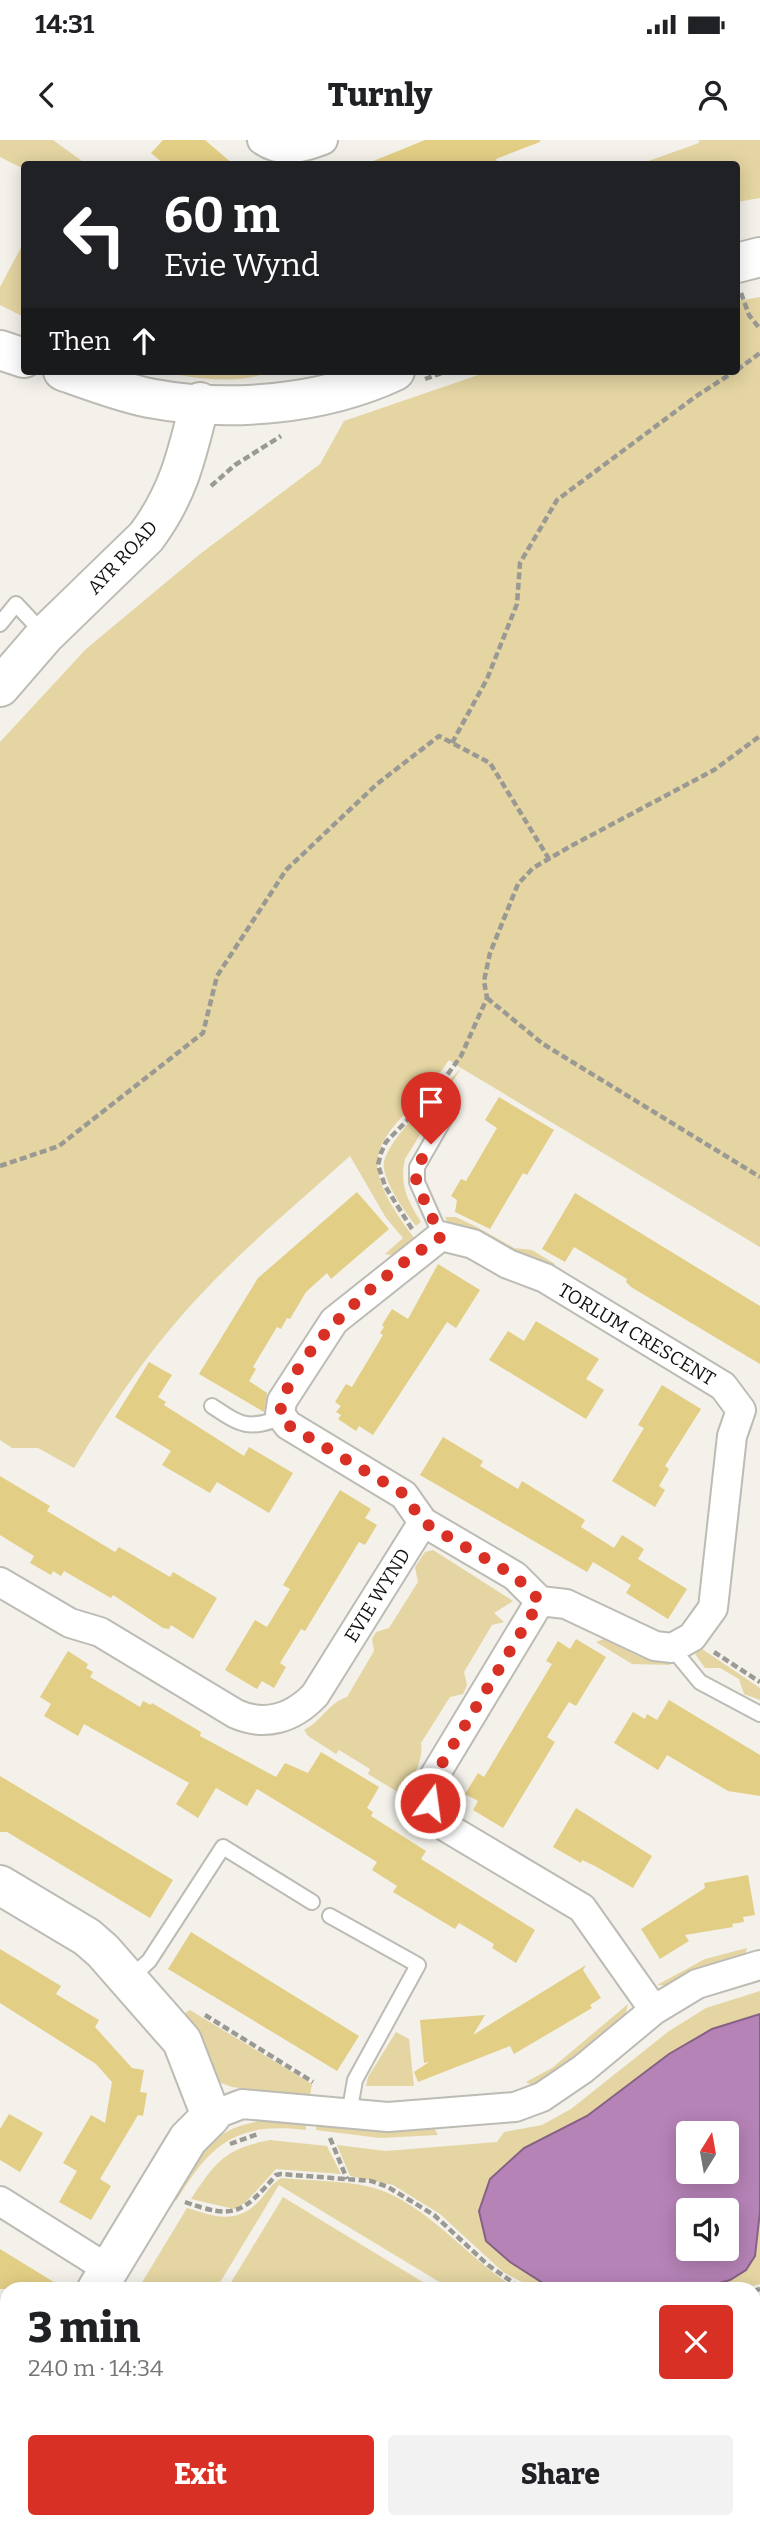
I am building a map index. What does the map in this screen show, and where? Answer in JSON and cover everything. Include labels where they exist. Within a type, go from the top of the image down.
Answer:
[{"type":"street","points":[[262,140],[274,148],[289,149],[323,140]]},
{"type":"street","points":[[740,261],[760,257]]},
{"type":"street","points":[[0,350],[21,357]]},
{"type":"street","points":[[76,375],[151,398],[259,405],[322,396],[409,375]]},
{"type":"street","name":"AYR ROAD","points":[[0,687],[45,635],[146,537],[158,521],[180,481],[200,402]]},
{"type":"street","points":[[432,1242],[334,1321],[282,1401],[283,1417],[288,1425],[404,1494],[423,1522],[515,1576],[540,1601],[566,1604],[655,1646],[682,1643]]},
{"type":"street","name":"TORLUM CRESCENT","points":[[432,1242],[473,1244],[508,1264],[545,1278],[723,1386],[741,1410],[732,1436],[713,1608],[682,1643]]},
{"type":"street","name":"EVIE WYND","points":[[0,1581],[70,1623],[100,1632],[236,1714],[251,1721],[266,1721],[303,1707],[315,1695],[423,1522]]},
{"type":"street","points":[[540,1601],[435,1775],[430,1803],[435,1816],[446,1827],[582,1908],[654,2010]]},
{"type":"street","points":[[0,1885],[87,1937],[128,1979],[181,2041],[211,2116]]},
{"type":"street","points":[[0,2201],[102,2279],[188,2139],[211,2116],[242,2104],[388,2117],[515,2107],[542,2097],[583,2069],[654,2010],[697,1984],[760,1965]]},
{"type":"lane","points":[[0,624],[16,604],[45,635]]},
{"type":"lane","points":[[432,1242],[416,1182],[417,1167],[444,1120]]},
{"type":"lane","points":[[212,1406],[240,1424],[257,1427],[283,1417]]},
{"type":"lane","points":[[682,1643],[700,1682],[760,1714]]},
{"type":"lane","points":[[128,1979],[149,1961],[222,1847],[312,1902]]},
{"type":"lane","points":[[330,1916],[418,1965],[355,2080],[349,2113]]},
{"type":"path","points":[[740,292],[749,315],[760,328]]},
{"type":"path","points":[[740,367],[760,354]]},
{"type":"path","points":[[452,743],[487,679],[517,604],[520,563],[557,500],[728,375]]},
{"type":"path","points":[[210,487],[244,458],[289,431]]},
{"type":"path","points":[[0,1166],[59,1146],[203,1033],[216,976],[286,870],[377,784],[439,736],[490,763],[549,859]]},
{"type":"path","points":[[432,1242],[385,1186],[378,1165],[386,1142],[434,1093],[461,1056],[488,999],[484,981],[491,953],[518,884],[533,868],[714,770],[760,736]]},
{"type":"path","points":[[488,999],[543,1044],[760,1177]]},
{"type":"path","points":[[682,1643],[760,1682]]},
{"type":"path","points":[[330,2138],[347,2179]]},
{"type":"path","points":[[184,2202],[209,2210],[233,2213],[250,2204],[276,2175],[370,2181],[388,2187],[434,2215],[488,2265],[512,2282]]},
{"type":"shaded area","points":[[0,140],[53,140],[82,161],[21,161],[21,168],[0,157]]},
{"type":"shaded area","points":[[699,140],[760,140],[760,198],[740,201],[740,161],[648,161],[699,143]]},
{"type":"shaded area","points":[[21,248],[21,316],[0,305],[0,287]]},
{"type":"shaded area","points":[[760,297],[760,1247],[449,1060],[394,1126],[383,1142],[378,1160],[380,1180],[392,1206],[415,1239],[395,1256],[385,1254],[403,1238],[386,1218],[350,1156],[239,1256],[177,1321],[123,1392],[74,1468],[38,1448],[12,1448],[0,1440],[0,742],[86,649],[200,554],[320,464],[344,421],[478,375],[740,375],[740,300]]},
{"type":"shaded area","points":[[183,375],[259,375],[232,379]]},
{"type":"shaded area","points":[[461,1068],[405,1159],[404,1185],[421,1222],[416,1226],[389,1184],[384,1169],[385,1159],[401,1132]]},
{"type":"shaded area","points":[[445,1217],[456,1217],[514,1248],[532,1250],[555,1264],[549,1267],[530,1256],[514,1258],[449,1225]]},
{"type":"shaded area","points":[[433,1550],[513,1601],[494,1613],[504,1622],[492,1625],[464,1672],[467,1685],[463,1694],[450,1697],[421,1743],[421,1755],[412,1790],[401,1794],[368,1774],[370,1769],[339,1750],[336,1754],[308,1736],[304,1730],[335,1703],[347,1697],[374,1651],[372,1639],[376,1632],[389,1628],[418,1582],[415,1567],[425,1552]]},
{"type":"shaded area","points":[[604,1639],[636,1655],[660,1658],[671,1665],[632,1664],[596,1642]]},
{"type":"shaded area","points":[[702,1649],[760,1688],[760,1700],[744,1694],[739,1679],[720,1668],[705,1668],[695,1654]]},
{"type":"shaded area","points":[[747,1948],[745,1955],[696,1971],[669,1986],[657,1985],[705,1959]]},
{"type":"shaded area","points":[[760,1991],[760,2014],[712,2029],[669,2054],[587,2116],[524,2148],[490,2179],[544,2282],[522,2282],[503,2272],[440,2214],[393,2185],[350,2176],[337,2145],[386,2151],[497,2142],[504,2132],[542,2125],[571,2109],[669,2031],[706,2008]]},
{"type":"shaded area","points":[[628,2004],[625,2016],[556,2074],[533,2086],[526,2082],[552,2068]]},
{"type":"shaded area","points":[[190,2010],[312,2084],[310,2096],[232,2087],[213,2080],[181,2016]]},
{"type":"shaded area","points":[[760,2014],[760,2211],[755,2256],[746,2270],[723,2282],[541,2282],[510,2262],[486,2241],[479,2211],[490,2179],[524,2148],[587,2116],[669,2054],[712,2029]]},
{"type":"shaded area","points":[[396,2032],[409,2039],[414,2086],[366,2086],[368,2077]]},
{"type":"shaded area","points":[[274,2119],[306,2121],[306,2130],[261,2130],[228,2141],[201,2164],[176,2201],[170,2194],[202,2152],[223,2134],[253,2122]]},
{"type":"shaded area","points":[[317,2123],[377,2131],[434,2128],[438,2135],[380,2138],[316,2130]]},
{"type":"shaded area","points":[[270,2140],[327,2146],[341,2174],[276,2169],[246,2202],[234,2209],[191,2199],[223,2159],[242,2148]]},
{"type":"shaded area","points":[[281,2178],[350,2183],[388,2193],[439,2226],[506,2282],[439,2282],[279,2185],[220,2282],[142,2282],[187,2208],[224,2217],[241,2214],[258,2202]]},
{"type":"shaded area","points":[[283,2197],[423,2282],[231,2282]]},
{"type":"shaded area","points":[[760,2212],[760,2282],[716,2282],[730,2280],[755,2256]]},
{"type":"building","points":[[163,140],[205,140],[230,161],[160,161],[151,153]]},
{"type":"building","points":[[425,140],[540,140],[496,159],[497,161],[373,161]]},
{"type":"building","points":[[499,1097],[554,1130],[527,1175],[523,1173],[490,1229],[455,1212],[457,1200],[451,1196],[461,1179],[466,1181],[497,1128],[485,1120]]},
{"type":"building","points":[[357,1192],[389,1229],[331,1279],[327,1273],[306,1292],[281,1329],[277,1327],[253,1367],[256,1369],[249,1381],[267,1393],[264,1412],[199,1374],[258,1278]]},
{"type":"building","points":[[575,1193],[760,1306],[760,1364],[631,1287],[626,1282],[627,1279],[574,1247],[565,1262],[542,1249]]},
{"type":"building","points":[[438,1264],[480,1290],[456,1328],[447,1322],[373,1435],[359,1426],[356,1431],[338,1419],[341,1415],[336,1412],[341,1406],[335,1402],[346,1384],[352,1387],[383,1335],[380,1333],[384,1327],[382,1325],[392,1309],[408,1319]]},
{"type":"building","points":[[536,1321],[599,1359],[586,1379],[604,1390],[586,1419],[489,1360],[508,1331],[524,1341]]},
{"type":"building","points":[[149,1362],[172,1375],[158,1397],[166,1402],[164,1405],[244,1456],[249,1447],[293,1473],[269,1513],[217,1482],[210,1493],[162,1465],[171,1451],[115,1417]]},
{"type":"building","points":[[662,1385],[701,1409],[665,1466],[669,1469],[659,1486],[665,1490],[655,1507],[612,1481],[644,1428],[638,1425]]},
{"type":"building","points":[[443,1437],[483,1461],[480,1466],[518,1489],[522,1481],[585,1520],[581,1527],[614,1548],[622,1535],[644,1549],[638,1559],[687,1589],[668,1619],[626,1593],[631,1585],[593,1562],[587,1572],[420,1475]]},
{"type":"building","points":[[0,1476],[50,1506],[47,1511],[115,1552],[119,1547],[170,1577],[173,1572],[217,1598],[193,1639],[171,1625],[169,1629],[163,1628],[113,1595],[111,1598],[64,1571],[61,1576],[53,1571],[51,1575],[30,1563],[34,1556],[0,1535]]},
{"type":"building","points":[[340,1490],[371,1509],[365,1518],[377,1525],[365,1545],[359,1542],[305,1631],[301,1629],[280,1663],[286,1667],[274,1688],[262,1681],[257,1689],[225,1670],[255,1620],[267,1627],[290,1589],[283,1585]]},
{"type":"building","points":[[576,1639],[606,1657],[576,1706],[569,1702],[547,1737],[555,1742],[503,1828],[473,1810],[478,1801],[465,1794],[478,1773],[484,1777],[552,1664],[546,1661],[558,1641],[570,1649]]},
{"type":"building","points":[[68,1651],[88,1664],[86,1668],[93,1672],[90,1677],[140,1707],[143,1701],[151,1705],[152,1703],[201,1732],[200,1736],[276,1777],[285,1763],[308,1773],[321,1752],[379,1787],[367,1808],[373,1812],[371,1816],[426,1851],[421,1859],[535,1930],[516,1963],[492,1948],[494,1944],[459,1923],[455,1929],[393,1892],[397,1886],[372,1870],[377,1862],[257,1789],[247,1806],[216,1788],[198,1818],[176,1804],[189,1783],[84,1724],[78,1736],[44,1716],[51,1704],[40,1697]]},
{"type":"building","points":[[669,1700],[760,1755],[760,1796],[728,1791],[667,1755],[658,1770],[614,1743],[633,1712],[645,1719],[647,1714],[657,1720]]},
{"type":"building","points":[[0,1776],[173,1880],[150,1918],[7,1832],[0,1832]]},
{"type":"building","points":[[576,1808],[652,1856],[633,1888],[595,1866],[582,1860],[581,1863],[553,1847]]},
{"type":"building","points":[[748,1875],[755,1915],[743,1917],[744,1922],[732,1924],[733,1927],[685,1935],[689,1941],[660,1959],[641,1929],[705,1888],[704,1883]]},
{"type":"building","points":[[191,1932],[359,2036],[337,2071],[168,1969]]},
{"type":"building","points":[[0,1949],[61,1986],[56,1994],[99,2020],[95,2027],[132,2068],[144,2070],[140,2092],[147,2093],[143,2116],[138,2115],[100,2179],[111,2186],[91,2220],[59,2202],[77,2171],[63,2163],[91,2115],[105,2123],[112,2082],[96,2064],[0,2003]]},
{"type":"building","points":[[586,1965],[583,1970],[601,1998],[590,2005],[592,2008],[514,2054],[510,2046],[418,2082],[414,2072],[429,2062],[424,2063],[420,2020],[485,2015],[473,2035]]},
{"type":"building","points":[[9,2114],[43,2133],[20,2172],[0,2160],[0,2129]]},
{"type":"building","points":[[0,2249],[54,2282],[0,2282]]},
{"type":"route","points":[[430,1803],[435,1775],[540,1601],[515,1576],[423,1522],[404,1494],[288,1425],[280,1414],[282,1401],[301,1368],[334,1321],[424,1247],[441,1237],[416,1182],[417,1167],[431,1144]]}]
